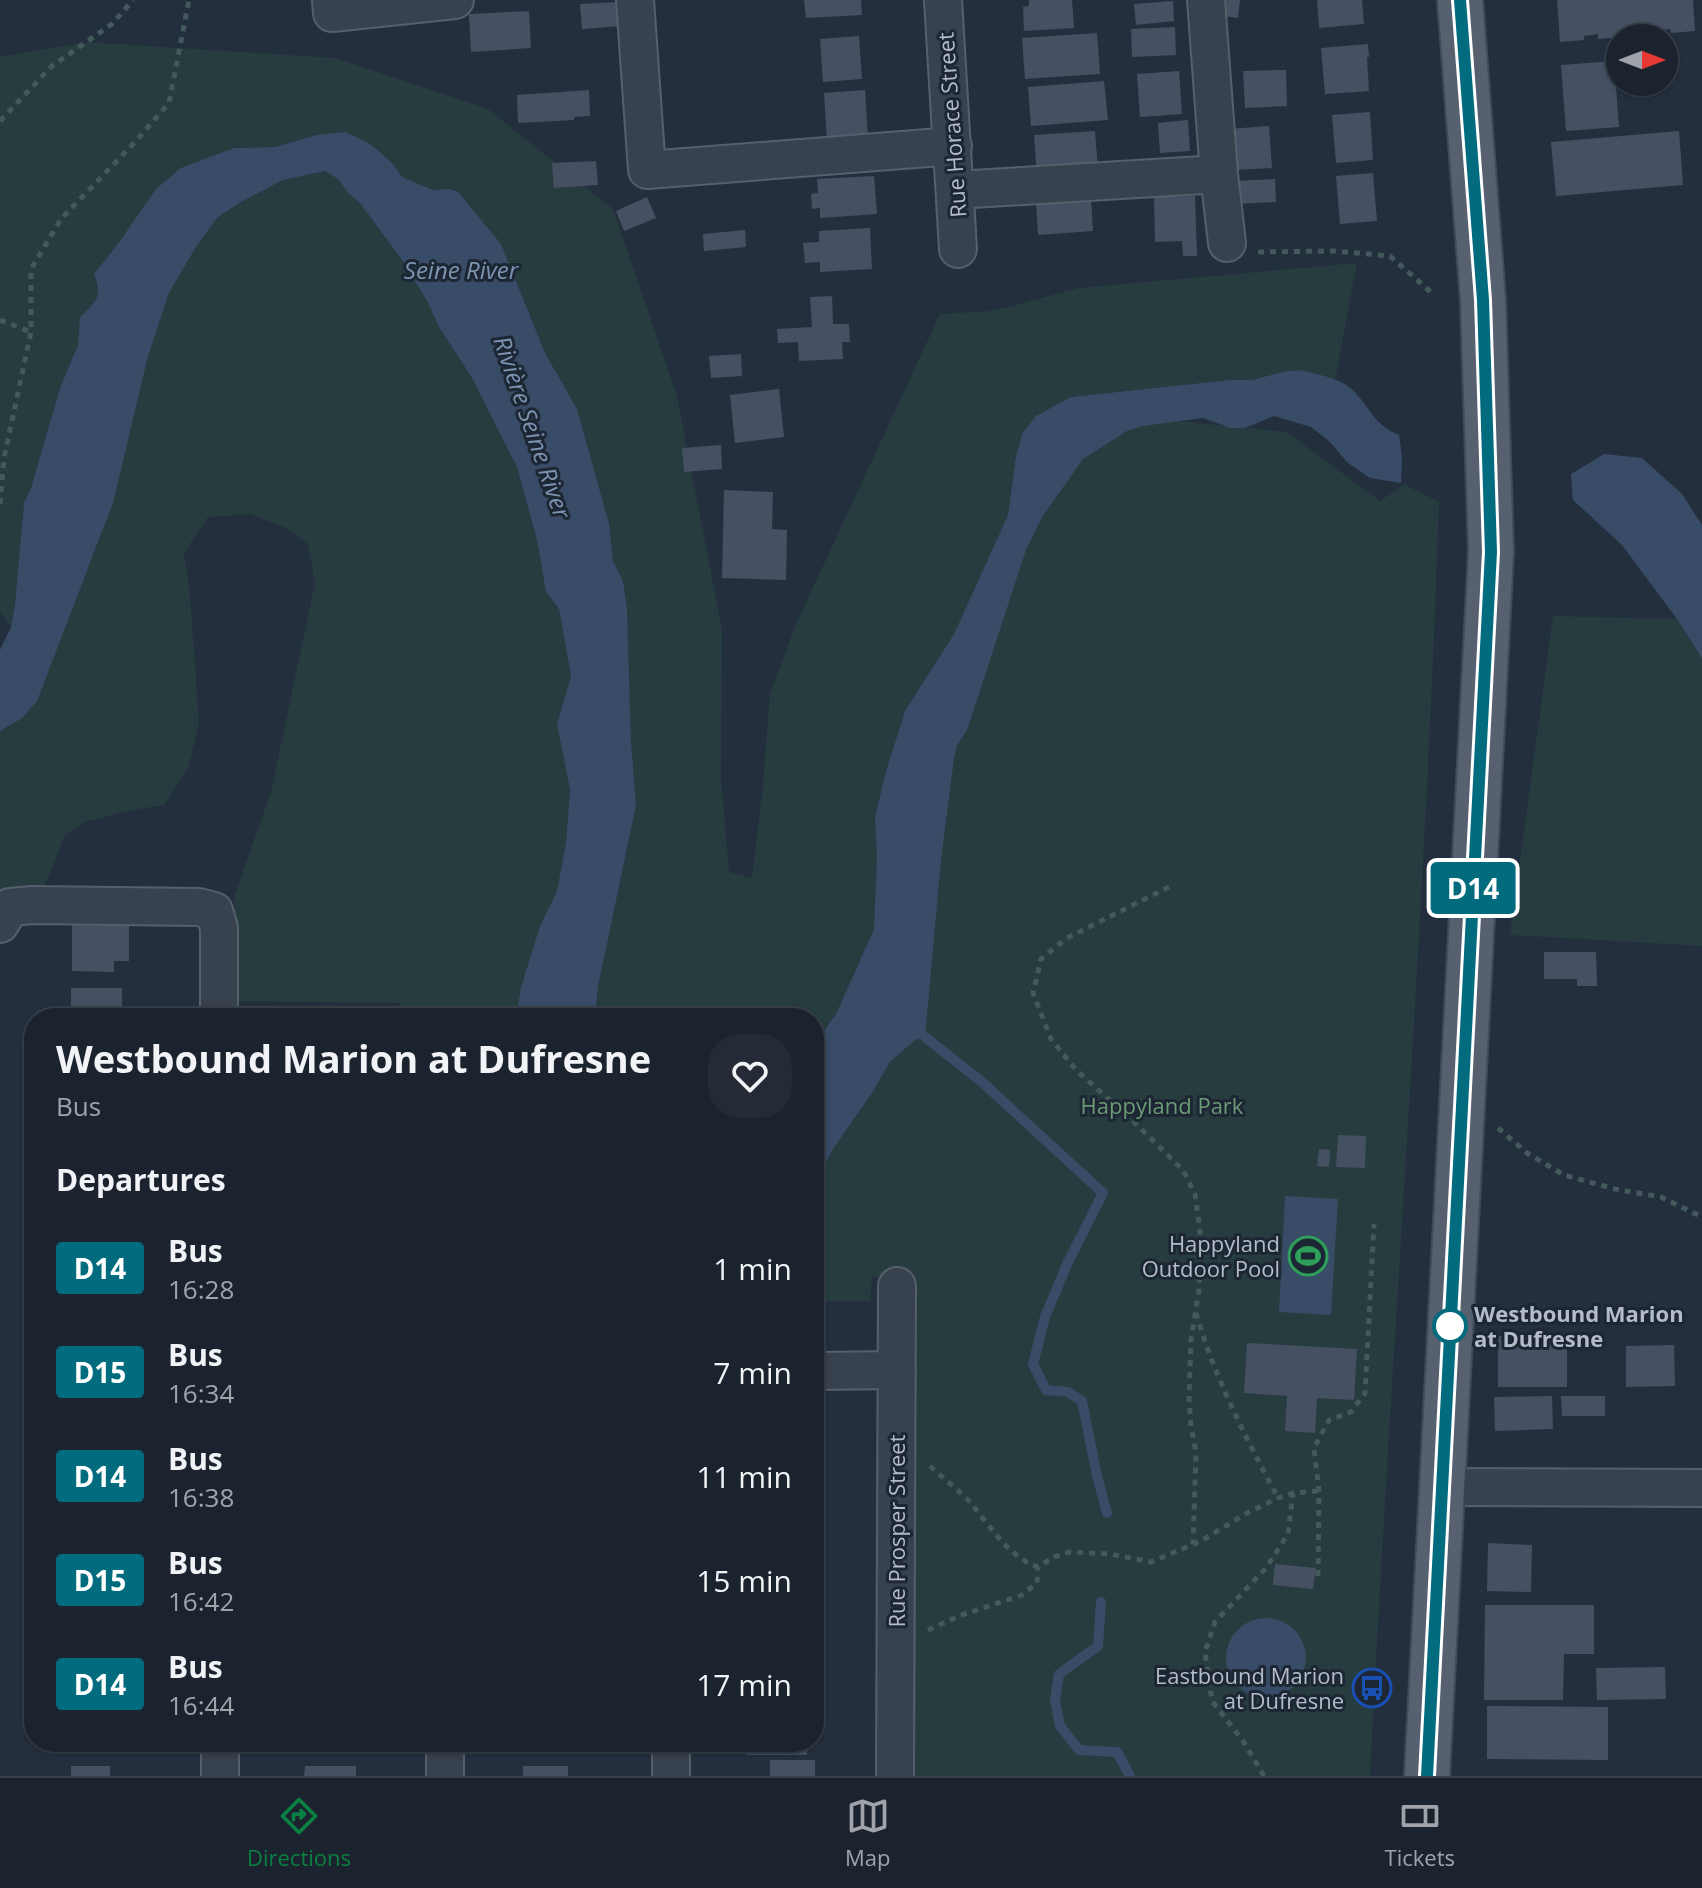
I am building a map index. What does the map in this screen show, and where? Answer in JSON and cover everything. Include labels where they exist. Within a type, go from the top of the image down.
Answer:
[{"type":"main road","points":[[1427,1776],[1491,552],[1483,300],[1460,0]]},
{"type":"street","points":[[331,6],[455,0]]},
{"type":"street","points":[[635,0],[647,170],[953,146]]},
{"type":"street","name":"Rue Horace Street","points":[[943,0],[958,249]]},
{"type":"street","points":[[1206,0],[1227,243]]},
{"type":"street","points":[[956,190],[1219,174]]},
{"type":"street","points":[[0,924],[10,907],[33,905],[199,907],[214,911],[219,928],[219,1008]]},
{"type":"street","name":"Rue Prosper Street","points":[[895,1776],[897,1286]]},
{"type":"street","points":[[824,1371],[897,1370]]},
{"type":"street","points":[[1442,1487],[1702,1488]]},
{"type":"street","points":[[220,1752],[220,1776]]},
{"type":"street","points":[[445,1752],[445,1776]]},
{"type":"street","points":[[671,1752],[671,1776]]},
{"type":"path","points":[[0,121],[52,66],[112,24],[133,0]]},
{"type":"path","points":[[0,504],[4,458],[31,332],[31,269],[61,219],[169,103],[189,0]]},
{"type":"path","points":[[1227,243],[1251,253],[1334,251],[1390,256],[1433,294]]},
{"type":"path","points":[[0,320],[31,332]]},
{"type":"path","points":[[1169,887],[1067,938],[1041,959],[1033,993],[1051,1039],[1068,1061],[1183,1170],[1195,1194],[1200,1231],[1199,1290],[1191,1339],[1189,1398],[1196,1452],[1193,1544]]},
{"type":"path","points":[[1498,1127],[1527,1153],[1564,1175],[1661,1197],[1702,1217]]},
{"type":"path","points":[[1318,1576],[1319,1491],[1314,1448],[1329,1420],[1351,1412],[1365,1393],[1374,1224]]},
{"type":"path","points":[[1195,1310],[1227,1398],[1278,1498]]},
{"type":"path","points":[[896,1455],[920,1456],[968,1501],[992,1532],[1025,1562],[1038,1567]]},
{"type":"path","points":[[1038,1567],[1070,1552],[1110,1554],[1151,1562],[1193,1544],[1278,1498],[1293,1493],[1319,1491]]},
{"type":"path","points":[[1264,1776],[1243,1741],[1212,1701],[1205,1652],[1215,1622],[1266,1568],[1288,1534],[1293,1493]]},
{"type":"path","points":[[896,1649],[959,1616],[1022,1595],[1037,1583],[1038,1567]]},
{"type":"green space","points":[[86,42],[335,58],[488,109],[613,209],[677,396],[722,630],[721,779],[729,872],[752,878],[770,693],[797,622],[940,314],[992,311],[1079,288],[1357,263],[1335,380],[1300,370],[1252,380],[1071,397],[1022,433],[1008,515],[954,634],[905,711],[875,817],[874,929],[836,1014],[824,1031],[824,1008],[596,1008],[636,805],[627,608],[623,581],[613,561],[609,522],[577,409],[545,353],[501,244],[458,192],[433,190],[402,177],[393,164],[367,142],[296,141],[275,147],[234,148],[120,241],[94,274],[98,292],[95,304],[87,310],[24,503],[11,627],[0,611],[0,57]]},
{"type":"green space","points":[[325,171],[338,179],[402,260],[472,378],[517,467],[537,540],[546,592],[559,609],[571,676],[557,724],[570,790],[566,843],[557,891],[540,926],[518,1008],[400,1008],[400,1003],[231,1001],[234,897],[271,792],[315,583],[308,544],[284,527],[250,514],[208,517],[184,553],[199,723],[188,768],[164,805],[82,823],[64,836],[38,896],[0,894],[0,731],[11,725],[71,608],[101,536],[148,356],[169,293],[217,218],[283,180]]},
{"type":"green space","name":"Happyland Park","points":[[1119,415],[1287,432],[1380,501],[1404,484],[1439,502],[1417,980],[1370,1776],[914,1776],[913,1277],[872,1277],[870,1301],[824,1301],[824,1167],[890,1062],[915,1040],[946,754],[1034,511]]},
{"type":"green space","points":[[1553,616],[1677,619],[1702,658],[1702,946],[1510,935]]},
{"type":"water","name":"Seine River","points":[[345,132],[367,142],[381,153],[402,177],[433,190],[458,192],[501,244],[545,353],[577,409],[609,523],[613,561],[623,581],[627,608],[636,805],[596,1008],[518,1008],[540,926],[557,891],[566,843],[570,790],[557,724],[571,676],[559,609],[546,592],[537,540],[517,467],[472,378],[402,260],[360,203],[338,179],[325,171],[283,180],[217,218],[169,293],[148,356],[113,503],[37,701],[22,718],[0,731],[0,650],[11,627],[15,604],[24,503],[60,388],[78,345],[80,317],[98,294],[94,274],[156,189],[181,168],[234,148],[275,147],[317,135]]},
{"type":"water","points":[[1300,370],[1325,376],[1356,393],[1382,425],[1399,435],[1401,483],[1370,478],[1348,463],[1329,441],[1311,427],[1274,416],[1245,428],[1230,428],[1203,418],[1143,426],[1127,431],[1083,459],[1042,517],[1026,550],[967,730],[957,745],[941,860],[925,1037],[915,1040],[890,1062],[824,1167],[824,1031],[836,1014],[874,929],[875,817],[886,771],[905,711],[954,634],[1008,515],[1022,434],[1036,416],[1071,397],[1252,380]]},
{"type":"water","points":[[1604,454],[1642,458],[1682,494],[1702,525],[1702,658],[1622,545],[1573,500],[1571,474]]},
{"type":"water","name":"Happyland Outdoor Pool","points":[[1285,1196],[1338,1199],[1331,1315],[1279,1312]]},
{"type":"water","points":[[1266,1618],[1281,1621],[1294,1630],[1303,1643],[1306,1658],[1303,1673],[1294,1686],[1281,1695],[1266,1698],[1251,1695],[1238,1686],[1229,1673],[1226,1658],[1229,1643],[1238,1630],[1251,1621]]},
{"type":"building","points":[[804,0],[861,0],[862,15],[806,18]]},
{"type":"building","points":[[1029,0],[1072,0],[1074,28],[1024,31],[1023,7],[1029,6]]},
{"type":"building","points":[[1217,0],[1240,0],[1238,18],[1215,15]]},
{"type":"building","points":[[1317,0],[1362,0],[1364,24],[1319,28]]},
{"type":"building","points":[[1557,0],[1693,0],[1695,31],[1678,32],[1678,24],[1606,24],[1606,38],[1598,39],[1598,34],[1584,36],[1584,40],[1560,42]]},
{"type":"building","points":[[1173,1],[1174,21],[1136,25],[1134,4]]},
{"type":"building","points":[[619,2],[620,26],[582,29],[580,4]]},
{"type":"building","points":[[529,11],[531,48],[471,52],[469,14]]},
{"type":"building","points":[[1175,27],[1176,55],[1132,57],[1131,29]]},
{"type":"building","points":[[1097,33],[1100,74],[1025,79],[1022,38]]},
{"type":"building","points":[[859,36],[862,79],[823,82],[820,39]]},
{"type":"building","points":[[1368,44],[1369,91],[1325,94],[1321,48]]},
{"type":"building","points":[[1606,62],[1606,96],[1617,96],[1619,127],[1566,131],[1561,65]]},
{"type":"building","points":[[1286,70],[1287,106],[1245,108],[1243,71]]},
{"type":"building","points":[[1179,71],[1182,114],[1140,117],[1137,74]]},
{"type":"building","points":[[1104,81],[1108,120],[1031,126],[1028,87]]},
{"type":"building","points":[[589,90],[590,116],[574,117],[574,120],[518,123],[517,95]]},
{"type":"building","points":[[865,90],[868,138],[827,141],[824,93]]},
{"type":"building","points":[[1370,112],[1373,160],[1336,163],[1332,115]]},
{"type":"building","points":[[1188,120],[1190,151],[1160,153],[1158,123]]},
{"type":"building","points":[[1269,126],[1272,168],[1232,170],[1229,129]]},
{"type":"building","points":[[1095,131],[1098,171],[1037,176],[1034,135]]},
{"type":"building","points":[[1679,131],[1683,185],[1556,196],[1551,142]]},
{"type":"building","points":[[596,161],[598,185],[554,188],[552,163]]},
{"type":"building","points":[[1373,173],[1377,221],[1340,224],[1336,176]]},
{"type":"building","points":[[874,176],[877,214],[820,218],[820,208],[812,209],[811,194],[818,193],[817,179]]},
{"type":"building","points":[[1275,179],[1276,202],[1234,204],[1233,181]]},
{"type":"building","points":[[1195,196],[1197,256],[1183,256],[1182,241],[1155,242],[1154,197]]},
{"type":"building","points":[[647,197],[656,218],[624,231],[616,211]]},
{"type":"building","points":[[1091,198],[1093,231],[1038,235],[1036,202]]},
{"type":"building","points":[[870,228],[872,269],[820,272],[820,262],[805,263],[803,243],[819,242],[819,231]]},
{"type":"building","points":[[745,230],[746,247],[704,251],[703,234]]},
{"type":"building","points":[[832,296],[833,324],[849,324],[850,342],[842,342],[843,359],[799,361],[798,342],[778,343],[777,329],[812,327],[810,297]]},
{"type":"building","points":[[741,354],[742,376],[711,378],[709,356]]},
{"type":"building","points":[[779,389],[784,437],[735,443],[730,395]]},
{"type":"building","points":[[721,445],[722,469],[684,472],[682,448]]},
{"type":"building","points":[[724,490],[773,492],[772,529],[787,530],[786,580],[722,578]]},
{"type":"building","points":[[72,925],[129,926],[129,961],[114,961],[114,972],[72,971]]},
{"type":"building","points":[[1544,952],[1596,952],[1597,986],[1577,986],[1577,979],[1544,979]]},
{"type":"building","points":[[71,988],[122,988],[122,1008],[71,1008]]},
{"type":"building","points":[[1338,1135],[1366,1136],[1365,1168],[1336,1167]]},
{"type":"building","points":[[1319,1149],[1330,1150],[1329,1167],[1317,1166]]},
{"type":"building","points":[[1498,1336],[1567,1336],[1567,1387],[1498,1387]]},
{"type":"building","points":[[1247,1343],[1357,1349],[1354,1400],[1317,1398],[1315,1433],[1285,1431],[1287,1396],[1244,1393]]},
{"type":"building","points":[[1674,1345],[1675,1386],[1626,1387],[1626,1346]]},
{"type":"building","points":[[1552,1396],[1553,1429],[1495,1431],[1494,1397]]},
{"type":"building","points":[[1561,1396],[1605,1396],[1605,1416],[1562,1416]]},
{"type":"building","points":[[1488,1543],[1532,1545],[1531,1592],[1487,1591]]},
{"type":"building","points":[[1275,1564],[1316,1568],[1313,1589],[1273,1585]]},
{"type":"building","points":[[1485,1605],[1594,1605],[1594,1654],[1564,1654],[1563,1700],[1484,1700]]},
{"type":"building","points":[[1665,1667],[1666,1699],[1597,1700],[1596,1668]]},
{"type":"building","points":[[1487,1706],[1608,1707],[1608,1760],[1487,1759]]},
{"type":"building","points":[[746,1752],[807,1752],[807,1755],[746,1755]]},
{"type":"building","points":[[770,1760],[815,1760],[815,1776],[770,1776]]},
{"type":"building","points":[[71,1766],[110,1766],[110,1776],[71,1776]]},
{"type":"building","points":[[305,1766],[356,1766],[356,1776],[304,1776]]},
{"type":"building","points":[[523,1766],[568,1766],[568,1776],[523,1776]]},
{"type":"waterway","points":[[925,1037],[982,1082],[1103,1193],[1068,1262],[1045,1317],[1033,1364],[1046,1390],[1068,1392],[1082,1401],[1107,1513]]},
{"type":"waterway","points":[[1101,1602],[1098,1646],[1059,1674],[1055,1700],[1060,1726],[1079,1750],[1117,1752],[1130,1776]]},
{"type":"bus line","name":"D14","points":[[1427,1776],[1491,552],[1483,300],[1460,0]]},
{"type":"place","name":"Happyland Outdoor Pool","points":[[1308,1256]]},
{"type":"place","name":"Westbound Marion at Dufresne","points":[[1450,1326]]},
{"type":"place","name":"Eastbound Marion at Dufresne","points":[[1372,1688]]},
{"type":"water label","name":"Rivière Seine River","points":[[533,427]]}]
